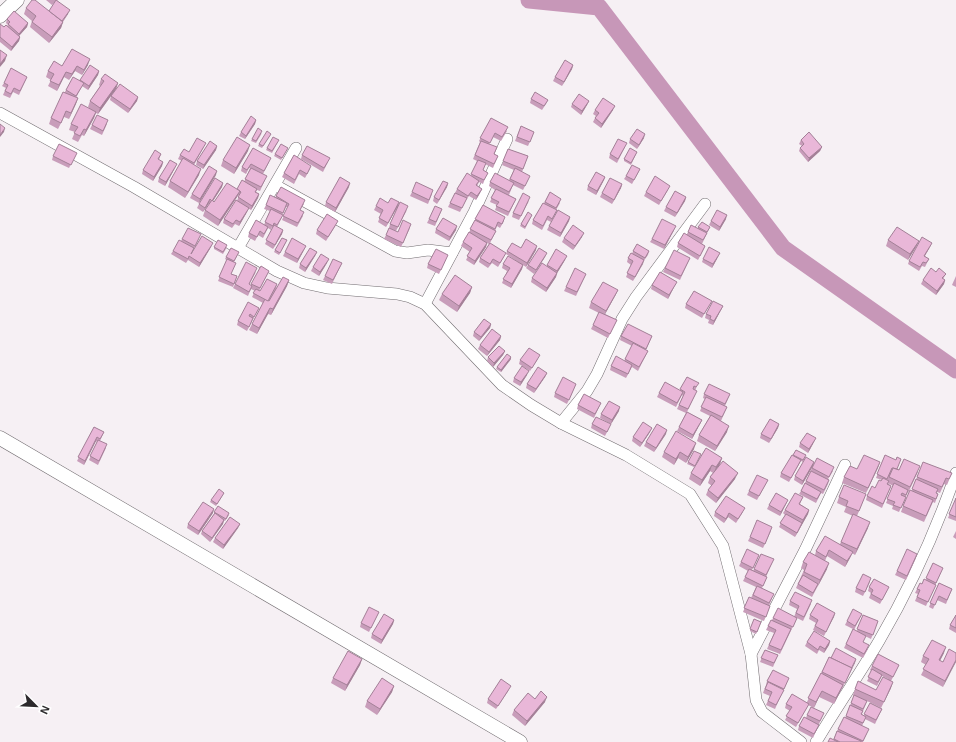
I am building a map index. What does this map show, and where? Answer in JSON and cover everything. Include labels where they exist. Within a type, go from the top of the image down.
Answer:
[{"type":"street","points":[[0,16],[17,0]]},
{"type":"street","points":[[0,113],[134,187],[277,271],[304,283],[327,288],[397,294],[410,297],[425,304],[502,385],[530,405],[626,455],[690,494],[723,546],[751,654],[756,700],[762,712],[801,742]]},
{"type":"street","points":[[425,304],[474,212],[507,139]]},
{"type":"street","points":[[238,248],[296,148]]},
{"type":"street","points":[[275,185],[395,251],[407,253],[428,250],[452,253]]},
{"type":"street","points":[[561,422],[597,374],[622,319],[636,297],[705,204]]},
{"type":"street","points":[[0,438],[520,742]]},
{"type":"street","points":[[751,654],[805,550],[845,465]]},
{"type":"street","points":[[816,742],[879,641],[911,581],[928,546],[956,473]]},
{"type":"building","points":[[32,0],[35,0],[63,22],[52,37],[32,22],[36,16],[26,8]]},
{"type":"building","points":[[56,0],[70,10],[62,21],[49,11]]},
{"type":"building","points":[[14,11],[28,23],[19,34],[8,24],[10,22],[7,19]]},
{"type":"building","points":[[0,24],[4,27],[6,25],[20,37],[12,47],[0,37]]},
{"type":"building","points":[[72,49],[90,59],[84,70],[77,66],[72,74],[66,72],[59,85],[50,81],[54,74],[48,71],[54,61],[62,66]]},
{"type":"building","points":[[0,50],[7,55],[0,64]]},
{"type":"building","points":[[565,60],[573,65],[564,82],[555,77]]},
{"type":"building","points":[[90,65],[99,71],[89,86],[80,80]]},
{"type":"building","points":[[11,68],[27,77],[20,91],[14,88],[11,94],[5,91],[8,85],[4,83]]},
{"type":"building","points":[[105,74],[118,83],[100,108],[90,101],[104,81],[101,79]]},
{"type":"building","points":[[73,77],[84,83],[76,96],[66,90]]},
{"type":"building","points":[[120,84],[138,97],[130,109],[111,96]]},
{"type":"building","points":[[63,92],[78,98],[71,113],[66,111],[61,123],[51,118]]},
{"type":"building","points":[[535,92],[548,100],[544,106],[531,99]]},
{"type":"building","points":[[579,94],[589,101],[582,111],[572,104]]},
{"type":"building","points":[[603,98],[615,106],[602,124],[595,118],[599,113],[595,110]]},
{"type":"building","points":[[81,104],[96,112],[86,130],[84,129],[80,136],[74,133],[78,127],[71,124]]},
{"type":"building","points":[[97,115],[108,120],[103,131],[92,125]]},
{"type":"building","points":[[251,116],[256,120],[246,136],[241,132]]},
{"type":"building","points":[[491,118],[508,127],[502,137],[495,133],[490,143],[480,138]]},
{"type":"building","points":[[0,124],[5,128],[0,135]]},
{"type":"building","points":[[521,126],[534,132],[530,142],[517,137]]},
{"type":"building","points":[[258,128],[262,131],[256,141],[252,139]]},
{"type":"building","points":[[637,129],[645,134],[639,145],[630,139]]},
{"type":"building","points":[[267,131],[271,134],[263,146],[259,144]]},
{"type":"building","points":[[809,132],[822,147],[809,158],[800,148],[804,144],[801,140]]},
{"type":"building","points":[[237,137],[250,145],[236,168],[223,160]]},
{"type":"building","points":[[273,137],[279,140],[272,151],[267,148]]},
{"type":"building","points":[[197,138],[206,143],[194,163],[180,155],[184,149],[189,152]]},
{"type":"building","points":[[618,139],[627,143],[618,159],[610,154]]},
{"type":"building","points":[[210,141],[217,146],[204,165],[197,161]]},
{"type":"building","points":[[481,141],[497,147],[494,154],[498,156],[494,164],[475,155]]},
{"type":"building","points":[[59,144],[77,153],[71,165],[53,156]]},
{"type":"building","points":[[281,144],[288,148],[282,158],[275,154]]},
{"type":"building","points":[[307,146],[330,158],[324,168],[302,155]]},
{"type":"building","points":[[253,148],[271,158],[264,171],[251,164],[247,170],[242,167]]},
{"type":"building","points":[[630,148],[637,152],[631,163],[624,159]]},
{"type":"building","points":[[508,149],[528,156],[523,169],[503,161]]},
{"type":"building","points":[[155,150],[161,154],[158,159],[163,162],[154,177],[143,170]]},
{"type":"building","points":[[294,155],[311,166],[307,174],[300,170],[295,180],[284,173]]},
{"type":"building","points":[[183,158],[201,169],[188,192],[170,181]]},
{"type":"building","points":[[170,160],[177,164],[166,182],[159,178]]},
{"type":"building","points":[[478,160],[486,163],[483,170],[488,173],[484,180],[471,174]]},
{"type":"building","points":[[632,165],[640,169],[634,180],[626,176]]},
{"type":"building","points":[[209,166],[217,171],[200,199],[192,194]]},
{"type":"building","points":[[251,168],[267,176],[261,187],[245,179]]},
{"type":"building","points":[[515,168],[530,176],[525,186],[510,179]]},
{"type":"building","points":[[596,172],[605,177],[597,191],[588,186]]},
{"type":"building","points":[[467,173],[479,181],[476,185],[482,189],[477,196],[471,192],[468,196],[457,189]]},
{"type":"building","points":[[495,173],[514,183],[509,192],[490,182]]},
{"type":"building","points":[[655,176],[670,186],[661,201],[646,192]]},
{"type":"building","points":[[340,177],[350,183],[336,208],[326,202]]},
{"type":"building","points":[[215,178],[223,183],[212,201],[210,199],[205,208],[199,204]]},
{"type":"building","points":[[610,178],[622,184],[614,200],[602,193]]},
{"type":"building","points":[[242,180],[257,189],[255,192],[259,194],[252,206],[238,197],[241,192],[237,189]]},
{"type":"building","points":[[443,181],[448,183],[439,200],[434,197]]},
{"type":"building","points":[[416,182],[433,190],[429,200],[412,192]]},
{"type":"building","points":[[227,183],[240,191],[220,220],[205,210],[212,200],[214,202]]},
{"type":"building","points":[[281,187],[305,200],[300,210],[304,212],[298,223],[283,216],[289,204],[276,196]]},
{"type":"building","points":[[496,189],[516,199],[509,212],[496,206],[499,202],[491,198]]},
{"type":"building","points":[[675,191],[686,197],[677,213],[666,207]]},
{"type":"building","points":[[550,192],[561,199],[556,208],[545,202]]},
{"type":"building","points":[[455,193],[467,198],[462,208],[450,203]]},
{"type":"building","points":[[523,193],[530,197],[521,216],[513,213]]},
{"type":"building","points":[[270,195],[287,203],[283,213],[266,205]]},
{"type":"building","points":[[380,198],[388,203],[391,198],[399,202],[388,223],[379,218],[383,210],[376,206]]},
{"type":"building","points":[[236,200],[249,208],[240,222],[236,220],[233,224],[224,219]]},
{"type":"building","points":[[400,202],[408,206],[398,227],[390,224]]},
{"type":"building","points":[[543,203],[557,210],[552,219],[548,216],[543,226],[533,220]]},
{"type":"building","points":[[483,205],[505,217],[502,224],[498,222],[495,229],[475,219]]},
{"type":"building","points":[[435,206],[442,209],[436,222],[429,219]]},
{"type":"building","points":[[271,209],[283,215],[277,225],[274,223],[273,226],[265,222]]},
{"type":"building","points":[[558,210],[570,217],[561,233],[549,226]]},
{"type":"building","points":[[717,210],[727,215],[720,227],[711,221]]},
{"type":"building","points":[[528,212],[532,215],[525,227],[521,224]]},
{"type":"building","points":[[327,214],[338,221],[328,237],[317,230]]},
{"type":"building","points":[[443,218],[457,226],[450,237],[436,229]]},
{"type":"building","points":[[662,219],[676,226],[665,245],[652,239]]},
{"type":"building","points":[[256,220],[268,227],[264,234],[260,231],[257,237],[249,233]]},
{"type":"building","points":[[403,220],[411,224],[403,243],[386,235],[389,228],[398,232]]},
{"type":"building","points":[[475,220],[496,231],[491,240],[470,229]]},
{"type":"building","points":[[702,222],[710,227],[707,232],[698,227]]},
{"type":"building","points":[[274,225],[283,230],[275,245],[266,240]]},
{"type":"building","points":[[573,225],[584,233],[575,246],[564,238]]},
{"type":"building","points":[[691,225],[707,233],[703,240],[688,232]]},
{"type":"building","points":[[897,227],[919,241],[910,254],[888,240]]},
{"type":"building","points":[[188,228],[201,234],[195,246],[182,239]]},
{"type":"building","points":[[469,232],[487,243],[475,261],[467,256],[472,248],[463,242]]},
{"type":"building","points":[[684,233],[705,246],[700,256],[678,243]]},
{"type":"building","points":[[202,236],[213,243],[200,263],[189,256],[188,259],[173,251],[179,240],[194,248],[191,254]]},
{"type":"building","points":[[922,237],[932,243],[924,256],[929,259],[926,263],[923,262],[920,267],[909,261]]},
{"type":"building","points":[[282,238],[287,240],[280,253],[275,250]]},
{"type":"building","points":[[292,238],[306,246],[298,259],[285,252]]},
{"type":"building","points":[[526,239],[537,246],[527,263],[507,251],[512,243],[521,248]]},
{"type":"building","points":[[218,240],[227,245],[223,252],[214,247]]},
{"type":"building","points":[[490,243],[506,253],[500,263],[493,259],[490,264],[480,258]]},
{"type":"building","points":[[637,244],[649,251],[645,258],[633,251]]},
{"type":"building","points":[[709,247],[720,253],[713,264],[703,259]]},
{"type":"building","points":[[231,248],[239,252],[234,261],[226,257]]},
{"type":"building","points":[[310,248],[317,252],[306,268],[300,264]]},
{"type":"building","points":[[539,248],[547,253],[536,270],[528,265]]},
{"type":"building","points":[[436,249],[448,255],[441,270],[428,264]]},
{"type":"building","points":[[556,249],[567,256],[557,271],[547,265]]},
{"type":"building","points":[[674,250],[690,258],[681,276],[665,268]]},
{"type":"building","points":[[631,253],[644,260],[635,277],[627,273],[633,261],[628,258]]},
{"type":"building","points":[[321,254],[329,259],[320,272],[313,267]]},
{"type":"building","points":[[508,256],[523,265],[512,284],[503,279],[510,268],[503,264]]},
{"type":"building","points":[[227,259],[236,263],[231,274],[237,276],[234,284],[219,277]]},
{"type":"building","points":[[333,259],[342,263],[333,280],[325,276]]},
{"type":"building","points":[[246,262],[257,268],[249,284],[252,286],[249,292],[235,284]]},
{"type":"building","points":[[542,263],[557,273],[547,288],[532,278]]},
{"type":"building","points":[[261,266],[269,271],[260,288],[251,284]]},
{"type":"building","points":[[575,268],[586,274],[577,292],[566,287]]},
{"type":"building","points":[[931,268],[936,272],[939,268],[946,274],[942,278],[945,280],[937,291],[923,280]]},
{"type":"building","points":[[660,272],[677,282],[669,295],[652,285]]},
{"type":"building","points":[[455,275],[472,287],[459,306],[442,294]]},
{"type":"building","points":[[283,277],[289,280],[273,309],[270,308],[259,328],[252,324],[265,299],[269,301]]},
{"type":"building","points":[[267,279],[277,284],[268,301],[253,293],[256,289],[260,291]]},
{"type":"building","points":[[603,282],[618,290],[606,311],[591,302]]},
{"type":"building","points":[[694,291],[712,301],[704,314],[686,304]]},
{"type":"building","points":[[713,301],[723,306],[714,321],[710,319],[711,316],[706,314]]},
{"type":"building","points":[[248,302],[259,308],[254,317],[250,314],[249,316],[253,318],[249,327],[238,321]]},
{"type":"building","points":[[599,312],[617,320],[610,334],[593,325]]},
{"type":"building","points":[[484,319],[491,324],[481,337],[474,332]]},
{"type":"building","points":[[628,324],[652,336],[646,349],[621,336]]},
{"type":"building","points":[[492,329],[501,336],[489,352],[480,345]]},
{"type":"building","points":[[633,343],[648,351],[639,367],[625,359]]},
{"type":"building","points":[[499,346],[505,351],[494,363],[488,357]]},
{"type":"building","points":[[529,348],[540,355],[532,368],[520,360]]},
{"type":"building","points":[[507,354],[511,357],[501,370],[497,367]]},
{"type":"building","points":[[616,356],[632,365],[628,374],[611,366]]},
{"type":"building","points":[[522,366],[529,371],[521,382],[514,378]]},
{"type":"building","points":[[538,367],[547,373],[536,389],[527,384]]},
{"type":"building","points":[[563,377],[576,384],[569,400],[555,393]]},
{"type":"building","points":[[687,377],[699,383],[696,387],[694,386],[693,389],[697,391],[688,409],[679,405],[685,392],[680,389]]},
{"type":"building","points":[[665,382],[683,392],[677,403],[659,393]]},
{"type":"building","points":[[709,384],[730,394],[725,404],[704,394]]},
{"type":"building","points":[[584,394],[601,403],[595,414],[578,405]]},
{"type":"building","points":[[706,397],[727,407],[722,417],[701,407]]},
{"type":"building","points":[[609,401],[620,407],[612,420],[601,414]]},
{"type":"building","points":[[687,412],[702,420],[693,435],[679,427]]},
{"type":"building","points":[[711,415],[729,426],[717,446],[699,435]]},
{"type":"building","points":[[596,417],[611,424],[607,432],[592,424]]},
{"type":"building","points":[[770,419],[779,424],[771,439],[761,434]]},
{"type":"building","points":[[643,422],[652,428],[642,443],[633,437]]},
{"type":"building","points":[[657,424],[667,430],[656,448],[646,442]]},
{"type":"building","points":[[94,427],[104,432],[100,439],[97,437],[85,461],[78,457]]},
{"type":"building","points":[[676,431],[696,443],[688,457],[680,452],[676,459],[664,452]]},
{"type":"building","points":[[807,433],[816,438],[809,449],[800,443]]},
{"type":"building","points":[[98,440],[107,444],[99,461],[90,456]]},
{"type":"building","points":[[706,448],[722,458],[716,467],[712,465],[702,480],[691,473]]},
{"type":"building","points":[[796,450],[806,455],[803,460],[793,455]]},
{"type":"building","points":[[694,451],[701,454],[695,466],[688,462]]},
{"type":"building","points":[[792,455],[801,460],[791,478],[781,473]]},
{"type":"building","points":[[864,455],[880,462],[868,488],[844,477],[850,466],[857,469]]},
{"type":"building","points":[[885,455],[896,460],[897,457],[901,459],[897,469],[892,468],[887,479],[877,474]]},
{"type":"building","points":[[806,457],[814,462],[803,481],[795,476]]},
{"type":"building","points":[[817,458],[834,467],[829,477],[812,468]]},
{"type":"building","points":[[904,459],[920,466],[910,487],[889,477],[893,468],[899,470]]},
{"type":"building","points":[[723,461],[738,473],[718,498],[708,490],[715,481],[710,477]]},
{"type":"building","points":[[923,462],[952,473],[949,479],[946,478],[942,487],[917,477]]},
{"type":"building","points":[[811,471],[829,480],[824,490],[806,481]]},
{"type":"building","points":[[757,475],[768,480],[759,496],[749,491]]},
{"type":"building","points":[[883,478],[889,481],[887,484],[891,486],[883,504],[867,496],[872,486],[875,488],[879,480],[881,481]]},
{"type":"building","points":[[916,479],[938,489],[936,499],[912,489]]},
{"type":"building","points":[[805,483],[821,492],[817,499],[801,491]]},
{"type":"building","points":[[894,483],[908,490],[906,495],[902,493],[901,495],[906,497],[901,508],[893,505],[895,502],[887,499]]},
{"type":"building","points":[[844,485],[866,494],[859,511],[846,506],[848,501],[839,497]]},
{"type":"building","points":[[219,489],[224,493],[217,504],[211,500]]},
{"type":"building","points":[[910,490],[933,500],[926,516],[903,506]]},
{"type":"building","points":[[776,493],[788,500],[781,512],[769,505]]},
{"type":"building","points":[[795,493],[803,497],[799,504],[809,510],[803,520],[785,510]]},
{"type":"building","points":[[726,496],[745,508],[738,519],[729,513],[726,519],[715,512]]},
{"type":"building","points":[[956,498],[956,517],[949,514]]},
{"type":"building","points":[[203,502],[214,509],[199,531],[188,524]]},
{"type":"building","points":[[218,506],[229,513],[226,519],[214,512]]},
{"type":"building","points":[[215,513],[224,520],[212,538],[202,531]]},
{"type":"building","points":[[786,514],[802,523],[797,533],[780,523]]},
{"type":"building","points":[[853,514],[870,522],[857,549],[841,542]]},
{"type":"building","points":[[230,517],[240,524],[224,545],[215,538]]},
{"type":"building","points":[[757,520],[772,527],[765,544],[750,537]]},
{"type":"building","points":[[825,536],[853,552],[847,561],[829,550],[826,557],[816,551]]},
{"type":"building","points":[[747,549],[759,555],[753,568],[741,562]]},
{"type":"building","points":[[907,549],[917,554],[907,576],[897,571]]},
{"type":"building","points":[[809,552],[829,563],[820,580],[804,572],[807,564],[803,562]]},
{"type":"building","points":[[761,554],[774,559],[766,575],[754,569]]},
{"type":"building","points":[[933,563],[943,568],[936,583],[926,578]]},
{"type":"building","points":[[749,569],[767,577],[763,586],[745,577]]},
{"type":"building","points":[[863,574],[871,578],[865,592],[856,588]]},
{"type":"building","points":[[803,575],[818,584],[813,593],[798,584]]},
{"type":"building","points":[[874,579],[889,587],[882,600],[871,594],[873,590],[869,587]]},
{"type":"building","points":[[924,579],[936,585],[928,602],[917,597],[920,590],[917,589],[920,583],[922,584]]},
{"type":"building","points":[[939,583],[952,589],[947,600],[939,596],[935,605],[930,603]]},
{"type":"building","points":[[757,586],[774,594],[769,603],[753,595]]},
{"type":"building","points":[[795,592],[812,600],[804,617],[796,613],[799,606],[790,601]]},
{"type":"building","points":[[749,597],[770,606],[766,617],[744,608]]},
{"type":"building","points":[[817,603],[835,613],[826,632],[815,626],[818,620],[810,615]]},
{"type":"building","points":[[369,607],[379,612],[371,628],[361,623]]},
{"type":"building","points":[[778,608],[797,618],[793,627],[773,618]]},
{"type":"building","points":[[853,609],[862,614],[855,626],[847,621]]},
{"type":"building","points":[[384,614],[394,620],[382,640],[372,634]]},
{"type":"building","points":[[863,615],[878,621],[873,635],[857,629]]},
{"type":"building","points":[[956,615],[956,628],[950,625]]},
{"type":"building","points":[[754,619],[761,622],[757,632],[750,629]]},
{"type":"building","points":[[771,620],[791,629],[781,650],[769,645],[776,630],[768,626]]},
{"type":"building","points":[[853,629],[866,636],[863,642],[869,645],[864,654],[846,644]]},
{"type":"building","points":[[814,631],[830,641],[825,649],[820,646],[818,650],[807,642]]},
{"type":"building","points":[[932,640],[946,647],[939,660],[943,662],[949,649],[956,653],[956,660],[945,681],[923,669],[929,659],[923,656]]},
{"type":"building","points":[[836,648],[856,659],[852,668],[831,658]]},
{"type":"building","points":[[765,650],[778,655],[774,663],[761,658]]},
{"type":"building","points":[[348,651],[362,659],[347,685],[333,678]]},
{"type":"building","points":[[878,654],[899,665],[893,677],[872,666]]},
{"type":"building","points":[[829,657],[852,668],[845,683],[822,672]]},
{"type":"building","points":[[872,669],[882,675],[878,682],[868,677]]},
{"type":"building","points":[[773,670],[789,678],[784,689],[767,681]]},
{"type":"building","points":[[821,673],[843,685],[836,698],[822,691],[816,702],[808,698]]},
{"type":"building","points":[[883,677],[893,682],[884,702],[855,689],[858,681],[876,690]]},
{"type":"building","points":[[382,678],[394,686],[380,709],[367,701]]},
{"type":"building","points":[[501,679],[511,686],[498,706],[488,699]]},
{"type":"building","points":[[768,682],[784,690],[776,705],[768,701],[772,692],[765,689]]},
{"type":"building","points":[[541,691],[547,697],[527,721],[514,710],[528,693],[535,699]]},
{"type":"building","points":[[792,694],[809,704],[798,723],[786,716],[792,707],[786,704]]},
{"type":"building","points":[[854,695],[867,701],[863,709],[851,703]]},
{"type":"building","points":[[870,703],[882,709],[876,720],[864,714]]},
{"type":"building","points":[[850,705],[863,711],[861,714],[866,717],[863,723],[846,716]]},
{"type":"building","points":[[811,707],[824,713],[820,721],[807,715]]},
{"type":"building","points":[[804,717],[819,725],[814,734],[799,726]]},
{"type":"building","points":[[844,717],[869,729],[863,741],[838,729]]},
{"type":"building","points":[[837,731],[861,742],[840,742],[834,739]]},
{"type":"building","points":[[830,738],[838,742],[828,742]]},
{"type":"waterway","points":[[529,0],[599,7],[783,248],[956,370]]}]
